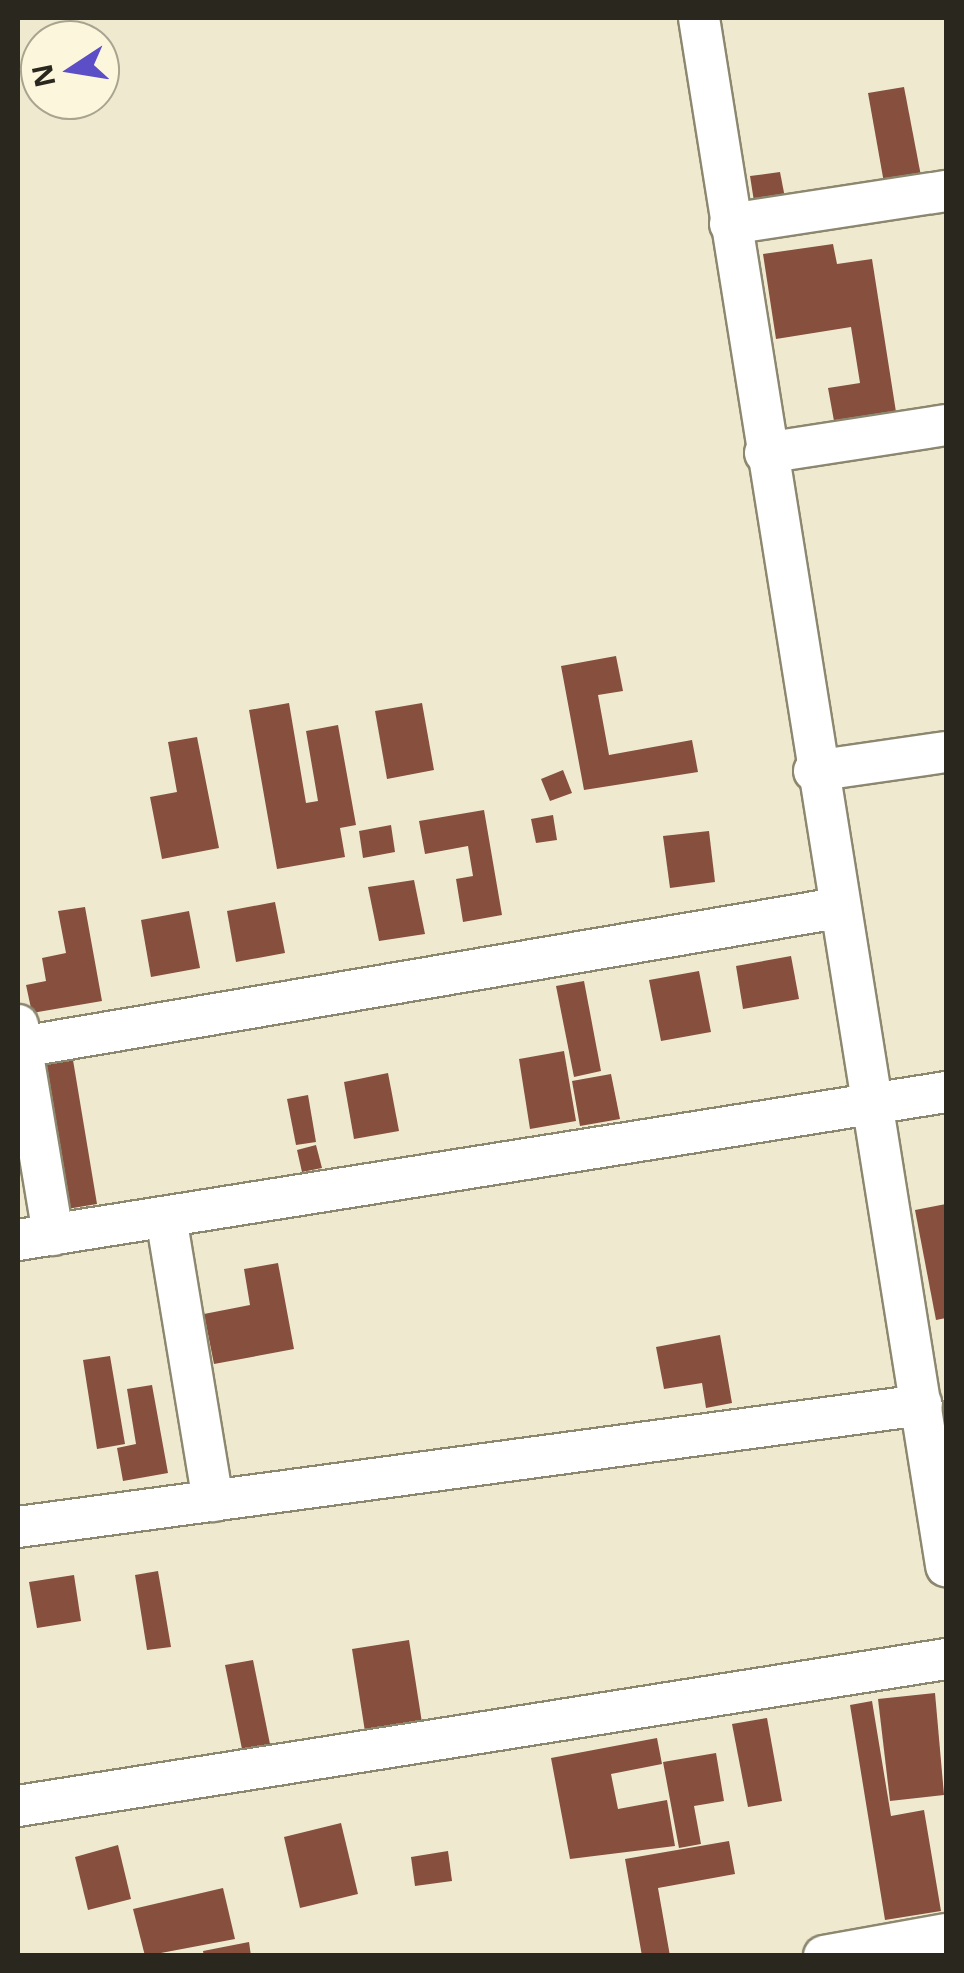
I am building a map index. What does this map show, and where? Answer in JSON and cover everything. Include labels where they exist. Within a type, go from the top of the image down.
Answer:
[{"type":"street","points":[[699,18],[814,771],[872,1104],[931,1362],[922,1405],[946,1566]]},
{"type":"street","points":[[730,224],[946,191]]},
{"type":"street","points":[[766,452],[946,425]]},
{"type":"street","points":[[814,771],[946,752]]},
{"type":"street","points":[[838,908],[19,1036],[35,1238],[946,1092]]},
{"type":"street","points":[[166,1218],[213,1501]]},
{"type":"street","points":[[18,1527],[922,1405]]},
{"type":"street","points":[[18,1806],[946,1659]]},
{"type":"street","points":[[824,1956],[946,1934]]},
{"type":"building","points":[[904,87],[921,176],[884,183],[868,93]]},
{"type":"building","points":[[780,172],[786,203],[755,208],[750,176]]},
{"type":"building","points":[[833,244],[837,264],[872,259],[896,412],[834,421],[828,388],[860,383],[851,327],[776,339],[763,254]]},
{"type":"building","points":[[616,656],[623,691],[598,695],[609,755],[692,740],[698,772],[584,790],[561,666]]},
{"type":"building","points":[[289,703],[306,803],[318,801],[306,731],[338,725],[356,825],[340,828],[345,857],[277,869],[249,710]]},
{"type":"building","points":[[422,703],[434,770],[387,779],[375,711]]},
{"type":"building","points":[[197,737],[219,848],[162,859],[150,797],[177,792],[168,742]]},
{"type":"building","points":[[563,770],[572,793],[550,801],[541,779]]},
{"type":"building","points":[[484,810],[502,915],[463,922],[456,879],[473,876],[468,846],[425,854],[419,821]]},
{"type":"building","points":[[553,815],[557,840],[536,843],[531,819]]},
{"type":"building","points":[[391,825],[395,852],[363,858],[359,831]]},
{"type":"building","points":[[709,831],[715,882],[670,888],[663,836]]},
{"type":"building","points":[[414,880],[425,934],[379,941],[368,887]]},
{"type":"building","points":[[275,902],[285,953],[236,962],[227,911]]},
{"type":"building","points":[[85,907],[102,1001],[32,1013],[26,985],[46,981],[42,958],[66,953],[58,911]]},
{"type":"building","points":[[189,911],[200,968],[151,977],[141,920]]},
{"type":"building","points":[[791,956],[799,999],[743,1009],[736,966]]},
{"type":"building","points":[[699,971],[711,1032],[661,1041],[649,980]]},
{"type":"building","points":[[584,981],[601,1071],[574,1077],[556,986]]},
{"type":"building","points":[[564,1051],[576,1121],[530,1129],[519,1059]]},
{"type":"building","points":[[73,1060],[97,1204],[61,1210],[36,1065]]},
{"type":"building","points":[[388,1073],[399,1131],[354,1139],[344,1082]]},
{"type":"building","points":[[611,1074],[620,1119],[580,1126],[572,1081]]},
{"type":"building","points":[[308,1095],[316,1142],[296,1145],[287,1099]]},
{"type":"building","points":[[316,1145],[322,1168],[302,1172],[297,1150]]},
{"type":"building","points":[[946,1204],[946,1318],[936,1320],[915,1210]]},
{"type":"building","points":[[278,1263],[294,1349],[214,1364],[204,1314],[250,1305],[244,1269]]},
{"type":"building","points":[[720,1335],[732,1403],[706,1408],[702,1383],[664,1389],[656,1347]]},
{"type":"building","points":[[110,1356],[125,1444],[97,1449],[83,1360]]},
{"type":"building","points":[[152,1385],[168,1473],[123,1481],[117,1448],[136,1444],[127,1389]]},
{"type":"building","points":[[158,1571],[171,1647],[147,1650],[135,1575]]},
{"type":"building","points":[[74,1575],[81,1621],[37,1628],[29,1582]]},
{"type":"building","points":[[409,1640],[423,1729],[366,1738],[352,1649]]},
{"type":"building","points":[[253,1660],[271,1749],[243,1754],[225,1665]]},
{"type":"building","points":[[935,1693],[944,1795],[890,1801],[878,1699]]},
{"type":"building","points":[[872,1701],[891,1816],[924,1810],[941,1911],[885,1920],[850,1705]]},
{"type":"building","points":[[767,1718],[782,1801],[748,1807],[732,1724]]},
{"type":"building","points":[[657,1738],[662,1764],[611,1774],[618,1809],[667,1800],[675,1846],[570,1859],[551,1758]]},
{"type":"building","points":[[716,1753],[724,1801],[694,1806],[701,1844],[679,1848],[663,1762]]},
{"type":"building","points":[[341,1823],[358,1894],[300,1908],[284,1837]]},
{"type":"building","points":[[729,1841],[735,1874],[658,1888],[670,1956],[642,1956],[625,1859]]},
{"type":"building","points":[[118,1845],[131,1899],[88,1910],[75,1857]]},
{"type":"building","points":[[448,1851],[452,1881],[415,1886],[411,1857]]},
{"type":"building","points":[[223,1888],[235,1939],[145,1956],[133,1909]]},
{"type":"building","points":[[249,1942],[251,1956],[204,1956],[203,1951]]}]
